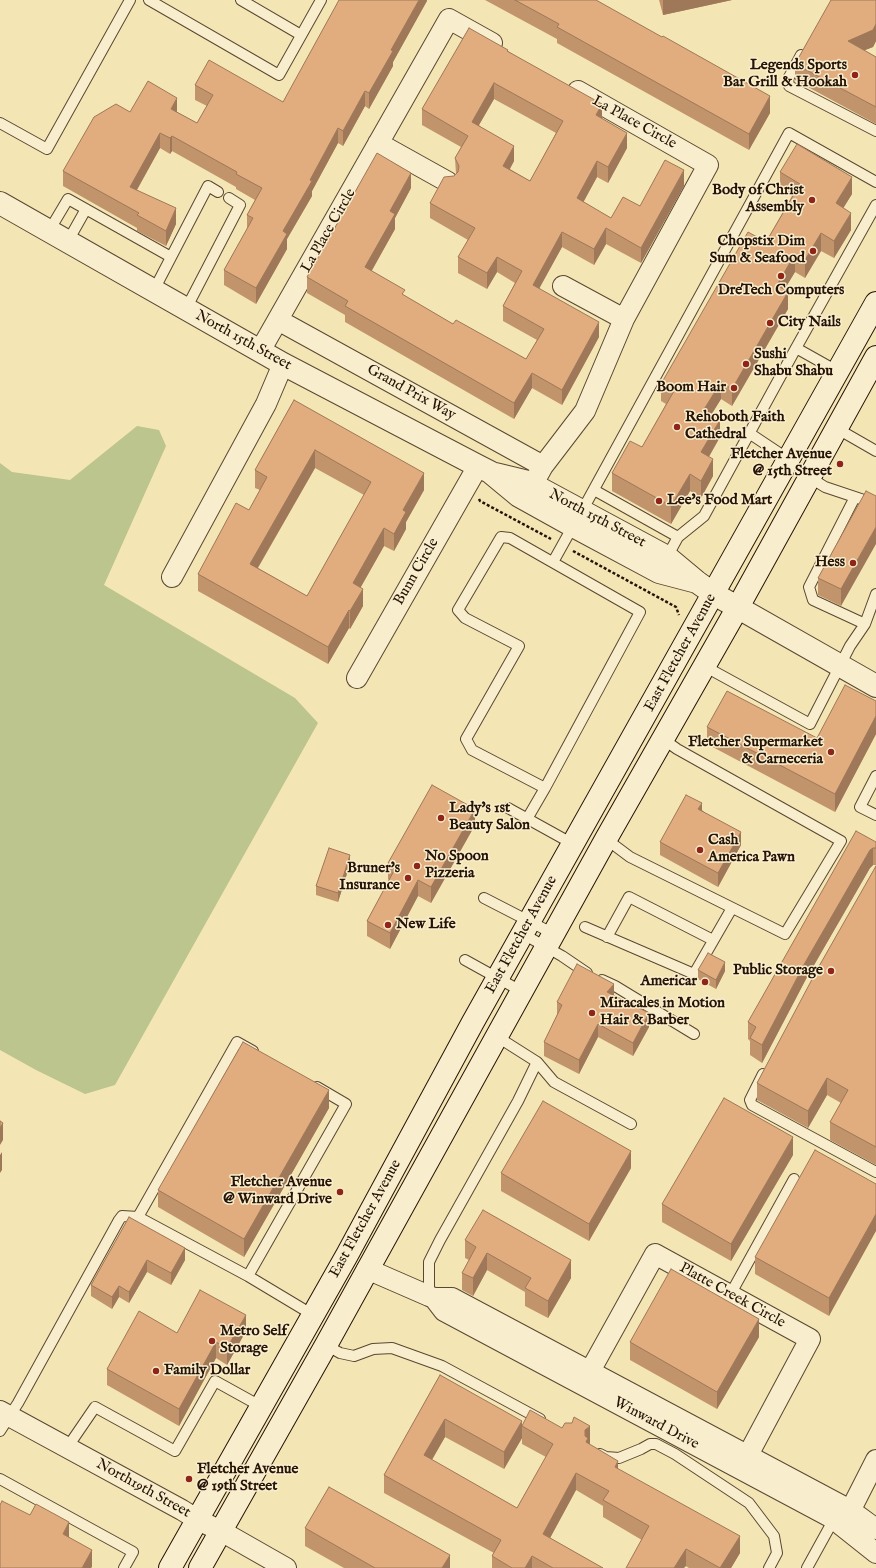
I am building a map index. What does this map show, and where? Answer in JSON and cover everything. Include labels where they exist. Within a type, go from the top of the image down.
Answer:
[{"type":"main road","name":"North 15th Street","points":[[0,203],[283,364],[484,469],[519,496],[578,519],[667,557],[705,588],[876,686]]},
{"type":"main road","name":"East Fletcher Avenue","points":[[170,1568],[262,1407],[473,1022],[573,844],[705,588],[788,459],[876,304]]},
{"type":"main road","name":"East Fletcher Avenue","points":[[200,1568],[326,1345],[606,839],[738,607],[876,357]]},
{"type":"main road","name":"North 15th Street","points":[[484,469],[528,482],[538,475],[578,519],[659,572],[705,588]]},
{"type":"main road","points":[[531,919],[554,932]]},
{"type":"main road","points":[[473,1022],[496,1036]]},
{"type":"main road","points":[[338,1270],[367,1269]]},
{"type":"street","name":"La Place Circle","points":[[260,351],[449,19],[510,53]]},
{"type":"street","name":"La Place Circle","points":[[538,475],[585,411],[624,319],[708,165],[565,84]]},
{"type":"street","points":[[378,143],[448,182]]},
{"type":"street","points":[[563,286],[624,319]]},
{"type":"street","name":"Grand Prix Way","points":[[278,320],[538,475]]},
{"type":"street","points":[[172,577],[266,404],[283,364]]},
{"type":"street","name":"Bunn Circle","points":[[357,678],[484,469]]},
{"type":"street","name":"Platte Creek Circle","points":[[586,1378],[655,1254],[810,1339],[744,1463]]},
{"type":"street","name":"Winward Drive","points":[[367,1269],[427,1295],[444,1311],[586,1378],[744,1463],[842,1518],[876,1529]]},
{"type":"street","name":"North19th Street","points":[[3,1420],[67,1448],[198,1520],[221,1531],[286,1568]]},
{"type":"street","points":[[842,1518],[876,1460]]},
{"type":"street","name":"Winward Drive","points":[[842,1518],[876,1553]]},
{"type":"lane","points":[[0,123],[47,149],[130,0]]},
{"type":"lane","points":[[149,0],[278,75],[321,0]]},
{"type":"lane","points":[[241,0],[301,35]]},
{"type":"lane","points":[[807,46],[788,79],[789,86],[876,131]]},
{"type":"lane","points":[[553,562],[594,490],[789,132],[876,182]]},
{"type":"lane","points":[[154,290],[208,186],[218,192]]},
{"type":"lane","points":[[186,308],[240,204],[228,198]]},
{"type":"lane","points":[[49,231],[68,199],[171,257]]},
{"type":"lane","points":[[667,557],[678,538],[704,516],[876,205]]},
{"type":"lane","points":[[68,241],[86,209]]},
{"type":"lane","points":[[796,348],[837,371]]},
{"type":"lane","points":[[836,428],[876,451]]},
{"type":"lane","points":[[749,433],[788,459]]},
{"type":"lane","points":[[810,477],[825,487],[876,504]]},
{"type":"lane","points":[[594,490],[678,538]]},
{"type":"lane","points":[[856,497],[809,586],[813,600],[865,624]]},
{"type":"lane","points":[[527,819],[545,788],[640,612],[510,538],[501,537],[458,610],[465,618],[519,646],[466,739],[472,750],[545,788]]},
{"type":"lane","points":[[704,666],[810,724],[841,667],[850,646],[865,624],[876,594]]},
{"type":"lane","points":[[606,839],[630,857],[785,934],[841,841],[677,749],[663,739]]},
{"type":"lane","points":[[876,776],[860,806],[876,815]]},
{"type":"lane","points":[[508,808],[573,844]]},
{"type":"lane","points":[[607,936],[629,897],[713,940]]},
{"type":"lane","points":[[484,898],[531,919],[554,932],[562,956],[585,972],[615,986],[694,1034]]},
{"type":"lane","points":[[584,927],[694,974],[732,908]]},
{"type":"lane","points":[[465,960],[521,992]]},
{"type":"lane","points":[[496,1036],[537,1062],[554,1082],[631,1124]]},
{"type":"lane","points":[[138,1217],[237,1042],[264,1057]]},
{"type":"lane","points":[[427,1295],[429,1262],[518,1101],[537,1062]]},
{"type":"lane","points":[[768,1065],[750,1100],[752,1105],[876,1172]]},
{"type":"lane","points":[[248,1276],[346,1104],[305,1081]]},
{"type":"lane","points":[[730,1295],[794,1179]]},
{"type":"lane","points":[[3,1420],[18,1403],[122,1216],[138,1217],[248,1276],[313,1315]]},
{"type":"lane","points":[[326,1345],[340,1353],[354,1356],[373,1349],[392,1348],[442,1366],[547,1423]]},
{"type":"lane","points":[[67,1448],[95,1407],[175,1451],[215,1381],[262,1407]]},
{"type":"lane","points":[[591,1450],[606,1457],[619,1458],[650,1444],[656,1444],[675,1454],[749,1503],[774,1536],[777,1553],[769,1568]]},
{"type":"lane","points":[[0,1480],[133,1552],[124,1568]]},
{"type":"lane","points":[[807,1568],[842,1518]]},
{"type":"path","points":[[478,496],[480,501],[676,607],[679,615]]},
{"type":"green space","points":[[137,426],[159,430],[166,446],[104,585],[295,698],[318,723],[115,1085],[85,1094],[36,1070],[0,1050],[0,463],[12,472],[70,480]]},
{"type":"building","points":[[339,0],[419,0],[391,50],[393,51],[369,93],[365,91],[343,131],[338,128],[310,180],[312,181],[283,231],[287,234],[256,288],[224,270],[253,218],[247,215],[262,188],[236,174],[237,172],[172,136],[170,138],[160,133],[130,187],[176,208],[166,231],[137,215],[139,213],[63,171],[94,117],[116,104],[130,112],[148,81],[177,98],[171,109],[197,123],[213,95],[195,85],[209,60],[283,102]]},
{"type":"building","points":[[515,0],[596,0],[770,96],[749,134],[557,27],[559,24]]},
{"type":"building","points":[[831,0],[876,0],[876,24],[873,30],[848,41],[876,57],[876,107],[795,64]]},
{"type":"building","points":[[469,28],[602,104],[596,115],[627,133],[608,167],[597,161],[577,198],[611,218],[623,197],[640,206],[665,160],[684,170],[641,248],[606,228],[594,249],[562,232],[533,285],[599,322],[562,390],[532,373],[514,403],[345,306],[348,301],[307,277],[377,153],[411,173],[390,211],[395,214],[365,267],[405,290],[402,294],[453,324],[456,320],[526,359],[544,329],[503,306],[522,271],[497,257],[487,273],[458,257],[475,228],[430,203],[444,177],[454,176],[458,172],[459,166],[455,158],[468,136],[422,109]],"holes":[[[494,83],[563,121],[530,181],[503,166],[514,146],[472,122]]]},
{"type":"building","points":[[797,144],[852,177],[836,203],[851,213],[834,241],[821,233],[805,260],[795,254],[777,285],[788,292],[732,389],[721,382],[703,411],[720,420],[701,452],[713,459],[701,481],[690,474],[671,506],[612,473],[630,441],[642,447],[674,391],[661,384],[748,232],[766,242],[800,184],[780,172]]},
{"type":"building","points":[[294,400],[424,473],[403,510],[406,512],[394,534],[384,528],[353,583],[363,589],[328,647],[198,574],[236,503],[249,510],[267,477],[255,470]],"holes":[[[315,450],[371,482],[307,596],[250,564]]]},
{"type":"building","points":[[866,491],[876,496],[876,527],[841,589],[818,578]]},
{"type":"building","points":[[845,685],[876,701],[876,716],[835,794],[707,727],[727,691],[817,738]]},
{"type":"building","points":[[432,785],[475,809],[431,887],[418,880],[390,933],[367,921],[396,867],[388,863]]},
{"type":"building","name":"Cash America Pawn","points":[[686,795],[702,803],[698,809],[741,832],[718,873],[660,842]]},
{"type":"building","points":[[856,831],[876,842],[876,848],[870,850],[806,961],[762,1045],[750,1038],[756,1027],[748,1022]]},
{"type":"building","points":[[329,848],[350,855],[338,893],[316,886]]},
{"type":"building","points":[[876,866],[876,1147],[830,1122],[848,1090],[827,1078],[808,1111],[757,1083],[818,968]]},
{"type":"building","points":[[708,953],[725,962],[716,980],[698,970]]},
{"type":"building","points":[[577,964],[614,984],[607,992],[649,1013],[633,1043],[598,1024],[579,1060],[544,1042],[562,1005],[557,1002]]},
{"type":"building","points":[[243,1042],[329,1090],[244,1239],[158,1190]]},
{"type":"building","points":[[724,1098],[793,1137],[731,1244],[662,1204]]},
{"type":"building","points":[[543,1101],[631,1151],[589,1224],[501,1173]]},
{"type":"building","points":[[0,1121],[3,1123],[0,1128]]},
{"type":"building","points":[[815,1150],[876,1184],[876,1214],[829,1298],[755,1257]]},
{"type":"building","points":[[483,1210],[571,1260],[548,1301],[525,1288],[531,1278],[487,1253],[473,1278],[462,1273],[476,1247],[465,1240]]},
{"type":"building","points":[[129,1217],[185,1248],[171,1273],[147,1260],[129,1292],[119,1286],[112,1297],[91,1285]]},
{"type":"building","points":[[671,1269],[759,1319],[717,1392],[630,1342]]},
{"type":"building","points":[[200,1290],[246,1315],[227,1348],[216,1342],[179,1409],[107,1369],[139,1311],[177,1333]]},
{"type":"building","points":[[440,1375],[522,1421],[504,1452],[445,1419],[424,1455],[517,1508],[553,1444],[522,1426],[530,1410],[562,1428],[565,1423],[572,1423],[574,1417],[590,1426],[585,1430],[585,1436],[588,1438],[586,1442],[618,1461],[615,1467],[740,1536],[720,1568],[686,1549],[674,1568],[626,1568],[649,1526],[603,1500],[609,1491],[576,1473],[543,1534],[603,1568],[553,1568],[532,1556],[525,1568],[512,1568],[492,1556],[501,1540],[384,1475]]},
{"type":"building","points":[[329,1487],[450,1555],[442,1568],[375,1568],[305,1528]]},
{"type":"building","points":[[2,1501],[30,1515],[36,1504],[69,1522],[63,1534],[92,1550],[82,1568],[0,1568],[0,1505]]},
{"type":"place","name":"Legends Sports Bar Grill & Hookah","points":[[855,75]]},
{"type":"place","name":"Body of Christ Assembly","points":[[812,200]]},
{"type":"place","name":"Chopstix Dim Sum & Seafood","points":[[813,251]]},
{"type":"place","name":"DreTech Computers","points":[[781,276]]},
{"type":"place","name":"City Nails","points":[[770,323]]},
{"type":"place","name":"Sushi Shabu Shabu","points":[[746,364]]},
{"type":"place","name":"Boom Hair","points":[[734,388]]},
{"type":"place","name":"Rehoboth Faith Cathedral","points":[[677,427]]},
{"type":"place","name":"Fletcher Avenue @ 15th Street","points":[[840,464]]},
{"type":"place","name":"Lee's Food Mart","points":[[659,501]]},
{"type":"place","name":"Hess","points":[[853,563]]},
{"type":"place","name":"Fletcher Supermarket & Carneceria","points":[[831,752]]},
{"type":"place","name":"Lady's 1st Beauty Salon","points":[[441,818]]},
{"type":"place","name":"Cash America Pawn","points":[[700,850]]},
{"type":"place","name":"No Spoon Pizzeria","points":[[417,866]]},
{"type":"place","name":"Bruner's Insurance","points":[[408,878]]},
{"type":"place","name":"New Life","points":[[388,925]]},
{"type":"place","name":"Public Storage","points":[[831,971]]},
{"type":"place","name":"Americar","points":[[705,982]]},
{"type":"place","name":"Miracales in Motion Hair & Barber","points":[[592,1013]]},
{"type":"place","name":"Fletcher Avenue @ Winward Drive","points":[[340,1192]]},
{"type":"place","name":"Metro Self Storage","points":[[212,1341]]},
{"type":"place","name":"Family Dollar","points":[[156,1371]]},
{"type":"place","name":"Fletcher Avenue @ 19th Street","points":[[189,1479]]}]
